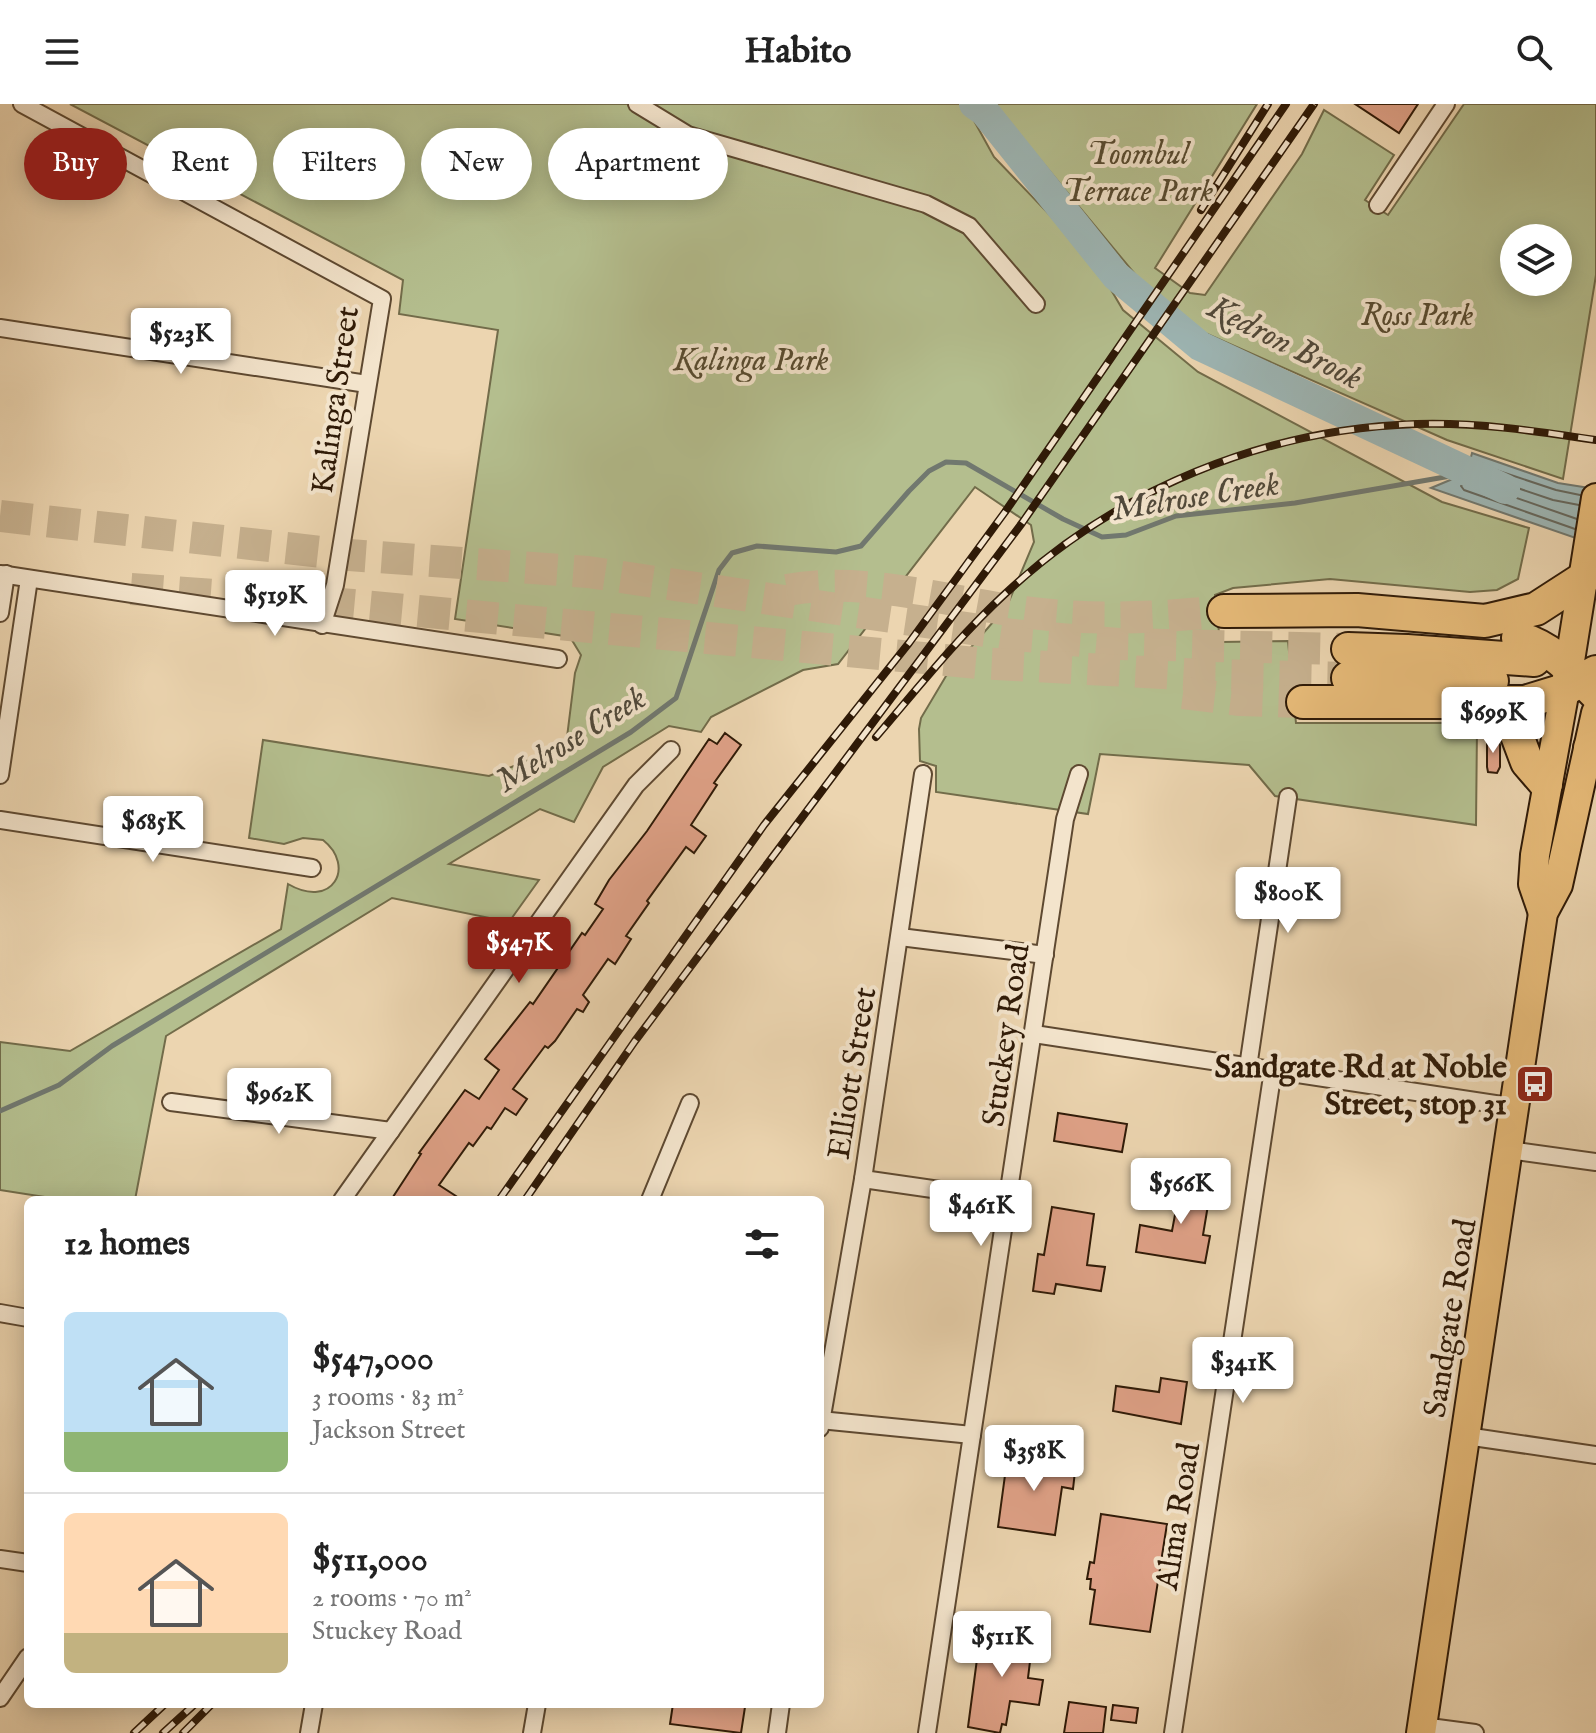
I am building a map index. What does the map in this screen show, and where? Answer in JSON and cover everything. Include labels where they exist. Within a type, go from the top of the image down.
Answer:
[{"type":"highway","name":"Sandgate Road","points":[[1543,913],[1533,884],[1535,855],[1546,784],[1582,681],[1585,569],[1596,498]]},
{"type":"highway","points":[[1224,611],[1357,610],[1485,621],[1536,609],[1585,569]]},
{"type":"highway","points":[[1303,702],[1535,701],[1582,681],[1535,643],[1497,634],[1485,621]]},
{"type":"highway","points":[[1348,664],[1533,671]]},
{"type":"highway","points":[[1499,703],[1512,722],[1527,762],[1546,784]]},
{"type":"highway","name":"Sandgate Road","points":[[1421,1730],[1543,913],[1558,885],[1593,747],[1596,713]]},
{"type":"street","name":"Kalinga Street","points":[[22,104],[382,299],[335,585],[322,625]]},
{"type":"street","points":[[637,104],[688,135],[926,204],[969,226],[1036,304]]},
{"type":"street","points":[[1378,205],[1446,104]]},
{"type":"street","points":[[0,328],[367,384]]},
{"type":"street","points":[[0,613],[3,574],[558,659]]},
{"type":"street","points":[[0,775],[29,579]]},
{"type":"street","points":[[345,1196],[636,785],[671,750]]},
{"type":"street","name":"Elliott Street","points":[[824,1398],[863,1179],[923,774]]},
{"type":"street","name":"Stuckey Road","points":[[927,1733],[1065,819],[1079,774]]},
{"type":"street","points":[[1248,1067],[1288,797]]},
{"type":"street","points":[[0,820],[312,868]]},
{"type":"street","points":[[900,937],[1045,955]]},
{"type":"street","points":[[1034,1034],[1515,1107]]},
{"type":"street","name":"Alma Road","points":[[1173,1733],[1273,1070]]},
{"type":"street","points":[[171,1102],[391,1131]]},
{"type":"street","points":[[652,1196],[690,1103]]},
{"type":"street","points":[[1509,1150],[1596,1162]]},
{"type":"street","points":[[863,1179],[1009,1200]]},
{"type":"street","points":[[0,1313],[24,1317]]},
{"type":"street","points":[[824,1420],[972,1435]]},
{"type":"street","points":[[1466,1436],[1596,1455]]},
{"type":"street","points":[[0,1559],[24,1562]]},
{"type":"street","points":[[0,1698],[24,1663]]},
{"type":"street","points":[[309,1733],[313,1708]]},
{"type":"street","points":[[532,1733],[536,1708]]},
{"type":"street","points":[[777,1733],[780,1708]]},
{"type":"street","points":[[1421,1730],[1475,1733]]},
{"type":"green space","name":"Kalinga Park","points":[[70,104],[962,104],[994,157],[1094,261],[1123,310],[1198,372],[1442,502],[1529,528],[1518,579],[1497,590],[1470,592],[1330,579],[1233,588],[1215,595],[1220,642],[1288,641],[1296,723],[1470,723],[1477,728],[1476,825],[1275,796],[1249,765],[1100,754],[1088,814],[936,792],[936,766],[920,761],[921,718],[946,676],[1007,606],[1034,542],[1031,525],[975,487],[838,664],[803,670],[711,717],[701,732],[669,726],[603,767],[574,822],[540,809],[449,864],[539,880],[509,922],[392,898],[166,1036],[136,1196],[38,1196],[0,1190],[0,1042],[70,1051],[281,929],[288,884],[304,891],[317,892],[335,882],[338,862],[333,850],[323,840],[303,838],[284,844],[249,838],[263,740],[489,776],[566,745],[575,673],[581,655],[570,637],[455,619],[498,330],[399,314],[403,280],[252,200],[257,200],[257,128],[143,128],[143,143],[127,134],[127,128],[115,128]]},
{"type":"green space","name":"Ross Park","points":[[994,104],[1257,104],[1155,268],[1190,293],[1205,295],[1302,154],[1324,110],[1394,155],[1365,200],[1388,215],[1464,104],[1596,104],[1596,275],[1563,479],[1447,440],[1205,333],[1139,279]]},
{"type":"water","points":[[1472,453],[1558,483],[1596,489],[1596,545],[1431,488],[1467,473]]},
{"type":"building","points":[[1355,104],[1418,104],[1399,133]]},
{"type":"building","points":[[725,733],[741,745],[714,783],[717,785],[691,825],[706,836],[694,853],[686,847],[647,901],[649,903],[626,936],[631,939],[615,964],[608,959],[583,995],[589,1002],[583,1012],[577,1009],[555,1041],[548,1048],[545,1046],[513,1089],[527,1099],[516,1115],[505,1108],[491,1129],[487,1127],[473,1146],[469,1143],[439,1185],[456,1196],[394,1196],[419,1153],[465,1090],[479,1099],[499,1070],[485,1059],[530,1002],[533,1004],[582,933],[585,935],[603,909],[595,904],[609,880],[647,831],[709,739],[717,744]]},
{"type":"building","points":[[1492,736],[1498,739],[1500,745],[1497,773],[1488,772],[1487,767],[1487,743]]},
{"type":"building","points":[[1058,1113],[1127,1124],[1122,1152],[1054,1141]]},
{"type":"building","points":[[1168,1180],[1211,1187],[1203,1235],[1210,1236],[1205,1263],[1136,1252],[1140,1225],[1172,1231],[1177,1204],[1165,1202]]},
{"type":"building","points":[[1052,1207],[1094,1214],[1087,1265],[1105,1267],[1101,1291],[1056,1284],[1054,1294],[1033,1291],[1038,1254],[1044,1255]]},
{"type":"building","points":[[1161,1378],[1187,1382],[1181,1424],[1113,1411],[1116,1386],[1159,1392]]},
{"type":"building","points":[[1008,1453],[1076,1462],[1073,1489],[1062,1487],[1055,1535],[998,1527]]},
{"type":"building","points":[[1101,1514],[1167,1524],[1150,1632],[1090,1624],[1095,1590],[1090,1589],[1091,1579],[1087,1579],[1090,1562],[1094,1563]]},
{"type":"building","points":[[981,1629],[1033,1637],[1028,1678],[1043,1680],[1039,1705],[1010,1701],[1006,1725],[1002,1724],[1000,1733],[968,1727]]},
{"type":"building","points":[[1069,1702],[1106,1707],[1103,1733],[1064,1733]]},
{"type":"building","points":[[1113,1705],[1138,1708],[1136,1723],[1111,1720]]},
{"type":"building","points":[[672,1708],[745,1708],[741,1733],[670,1724]]},
{"type":"waterway","name":"Kedron Brook","points":[[974,104],[984,111],[1116,276],[1200,346],[1505,489]]},
{"type":"waterway","name":"Melrose Creek","points":[[0,1111],[59,1085],[112,1046],[631,732],[676,698],[719,570],[732,553],[757,546],[836,552],[861,546],[929,471],[946,462],[966,463],[1063,519],[1102,537],[1126,535],[1176,516],[1295,503],[1468,473]]},
{"type":"tunnel","points":[[0,516],[349,555],[588,572],[1013,635],[1119,644],[1348,649]]},
{"type":"tunnel","points":[[787,590],[816,586],[875,588],[1073,617],[1149,617],[1224,611]]},
{"type":"tunnel","points":[[131,589],[353,605],[977,663],[1201,675],[1348,678]]},
{"type":"tunnel","points":[[1183,693],[1240,700],[1303,702]]},
{"type":"railway","points":[[1201,210],[1268,104]]},
{"type":"railway","points":[[502,1196],[764,825],[909,643],[1005,512],[1286,104]]},
{"type":"railway","points":[[528,1196],[635,1041],[1022,523],[1314,104]]},
{"type":"railway","points":[[876,737],[971,627],[1049,556],[1095,524],[1144,496],[1196,472],[1304,438],[1360,428],[1461,424],[1596,440]]},
{"type":"railway","points":[[134,1733],[161,1708]]},
{"type":"railway","points":[[163,1733],[191,1708]]},
{"type":"railway","points":[[183,1733],[208,1708]]},
{"type":"place","name":"Sandgate Rd at Noble Street, stop 31","points":[[1535,1084]]},
{"type":"park label","name":"Toombul Terrace Park","points":[[1138,172]]}]
